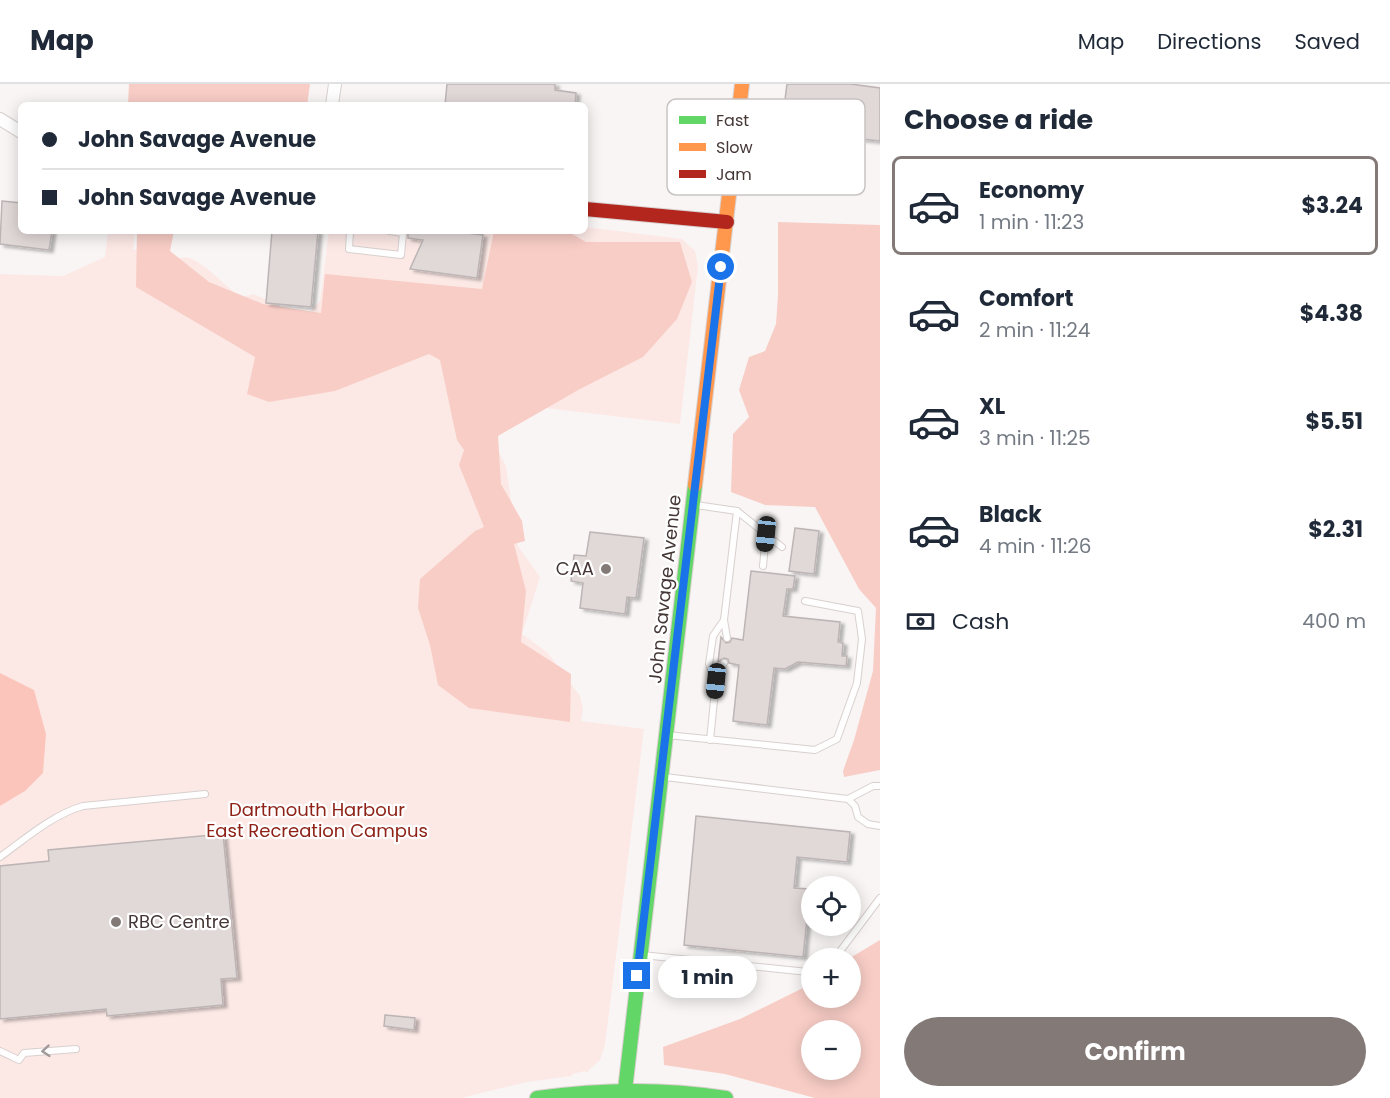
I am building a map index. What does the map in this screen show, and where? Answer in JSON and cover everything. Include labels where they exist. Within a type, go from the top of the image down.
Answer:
[{"type":"main road","name":"John Savage Avenue","points":[[740,99],[742,84]]},
{"type":"main road","name":"John Savage Avenue","points":[[626,1094],[640,955],[730,195]]},
{"type":"main road","points":[[588,209],[727,222]]},
{"type":"main road","points":[[537,1098],[626,1094],[656,1090],[726,1098]]},
{"type":"street","points":[[332,102],[335,84]]},
{"type":"street","points":[[0,119],[18,130]]},
{"type":"lane","points":[[350,234],[349,249],[401,255],[403,234]]},
{"type":"lane","points":[[693,505],[737,511],[782,547]]},
{"type":"lane","points":[[727,638],[724,620],[737,511]]},
{"type":"lane","points":[[763,566],[766,534]]},
{"type":"lane","points":[[666,735],[815,750],[837,739],[857,683],[862,639],[858,611],[805,602]]},
{"type":"lane","points":[[716,681],[709,664],[711,645],[713,636],[724,620]]},
{"type":"lane","points":[[710,740],[716,681],[724,663]]},
{"type":"lane","points":[[662,776],[849,799],[873,786],[880,786]]},
{"type":"lane","points":[[0,857],[62,815],[83,806],[205,794]]},
{"type":"lane","points":[[849,799],[855,806],[858,817],[868,824],[880,826]]},
{"type":"lane","points":[[842,948],[880,898]]},
{"type":"lane","points":[[640,955],[801,971]]},
{"type":"lane","points":[[0,1051],[19,1060],[24,1053],[76,1048]]},
{"type":"green space","name":"Dartmouth Harbour East Recreation Campus","points":[[588,227],[682,239],[695,251],[698,266],[680,424],[488,401],[486,428],[506,466],[518,546],[540,577],[522,634],[548,653],[580,696],[583,709],[581,721],[644,729],[605,1045],[600,1060],[586,1073],[585,1071],[572,1074],[572,1076],[527,1082],[461,1098],[0,1098],[0,806],[25,791],[34,690],[0,673],[0,274],[63,276],[105,257],[108,234],[135,234],[133,250],[145,251],[168,259],[192,259],[241,297],[254,294],[305,318],[320,301],[329,234],[588,234]]},
{"type":"shaded area","points":[[129,84],[310,84],[307,102],[128,102]]},
{"type":"shaded area","points":[[778,222],[880,225],[880,770],[844,777],[843,771],[873,671],[876,608],[859,589],[815,507],[765,505],[731,492],[733,434],[749,417],[739,390],[749,357],[765,351],[776,324]]},
{"type":"shaded area","points":[[137,234],[173,234],[170,251],[209,282],[263,304],[321,313],[325,274],[482,289],[493,234],[572,234],[586,242],[680,242],[692,282],[677,319],[643,357],[580,389],[498,436],[501,484],[522,521],[525,541],[514,544],[526,591],[521,642],[571,674],[570,722],[469,708],[438,685],[430,645],[418,608],[420,579],[475,531],[484,527],[459,465],[464,450],[457,440],[440,360],[429,354],[335,391],[269,402],[247,394],[255,357],[136,287]]},
{"type":"shaded area","points":[[0,673],[34,690],[46,734],[43,773],[25,791],[0,806]]},
{"type":"shaded area","points":[[880,940],[880,1098],[815,1098],[725,1074],[664,1065],[663,1047],[740,1019],[801,989],[801,1008],[861,1008],[861,951]]},
{"type":"building","points":[[447,84],[555,84],[555,90],[576,93],[575,102],[445,102]]},
{"type":"building","points":[[787,84],[850,84],[880,88],[880,141],[865,139],[865,99],[785,99]]},
{"type":"building","points":[[2,201],[18,203],[18,234],[52,234],[49,250],[0,244]]},
{"type":"building","points":[[272,234],[318,234],[311,307],[266,303]]},
{"type":"building","points":[[408,234],[483,235],[477,278],[410,269],[423,240],[408,238]]},
{"type":"building","points":[[795,528],[819,531],[814,574],[789,571]]},
{"type":"building","name":"CAA","points":[[590,532],[644,538],[636,598],[627,597],[625,614],[580,608],[583,583],[571,581],[574,555],[586,556]]},
{"type":"building","points":[[751,571],[795,576],[793,589],[787,589],[783,616],[840,622],[838,642],[843,643],[842,656],[847,656],[846,666],[798,662],[785,669],[774,668],[767,725],[733,721],[739,665],[729,663],[728,659],[724,658],[718,662],[721,637],[726,643],[732,638],[743,640]]},
{"type":"building","points":[[696,816],[850,832],[847,862],[797,857],[794,888],[801,888],[801,936],[805,936],[801,957],[684,945]]},
{"type":"building","name":"RBC Centre","points":[[223,834],[237,978],[221,979],[223,1005],[107,1016],[106,1009],[0,1019],[0,866],[49,861],[48,850]]},
{"type":"building","points":[[385,1015],[415,1018],[414,1030],[384,1026]]},
{"type":"traffic: fast","points":[[627,1098],[625,1090],[695,485]]},
{"type":"traffic: fast","points":[[537,1098],[632,1091],[726,1098]]},
{"type":"traffic: slow","points":[[740,99],[742,84]]},
{"type":"traffic: slow","points":[[695,485],[729,195]]},
{"type":"traffic: jam","points":[[588,209],[727,222]]},
{"type":"place","name":"CAA","points":[[606,569]]},
{"type":"place","name":"RBC Centre","points":[[116,922]]},
{"type":"route","points":[[637,976],[721,267]]}]
